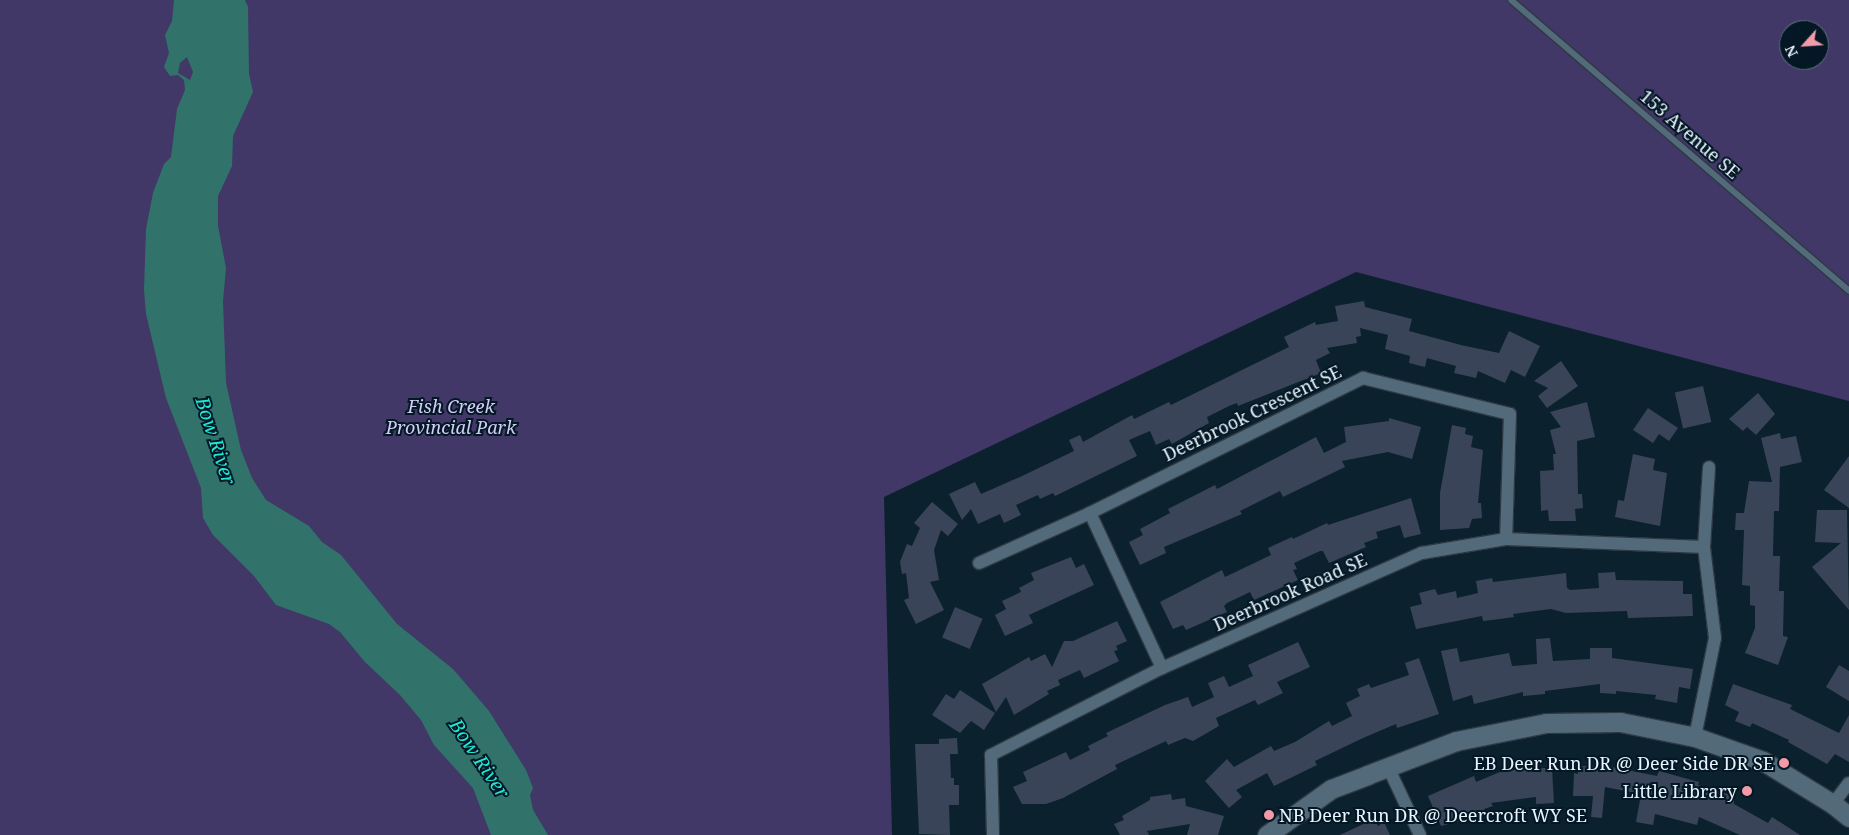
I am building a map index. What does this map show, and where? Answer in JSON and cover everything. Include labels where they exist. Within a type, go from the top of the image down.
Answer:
[{"type":"street","name":"Deerbrook Crescent SE","points":[[1090,513],[1363,378],[1510,414],[1506,539]]},
{"type":"street","points":[[1695,737],[1715,638],[1704,548],[1709,467]]},
{"type":"street","points":[[979,563],[1090,513],[1162,668]]},
{"type":"street","name":"Deerbrook Road SE","points":[[993,835],[991,755],[1162,668],[1422,553],[1506,539],[1704,548]]},
{"type":"street","points":[[1267,835],[1332,789],[1456,741],[1546,723],[1620,722],[1695,737],[1763,761],[1834,804],[1849,817]]},
{"type":"street","points":[[1388,767],[1420,835]]},
{"type":"street","points":[[1834,804],[1849,783]]},
{"type":"lane","name":"153 Avenue SE","points":[[1511,0],[1849,291]]},
{"type":"green space","name":"Fish Creek Provincial Park","points":[[0,0],[1849,0],[1849,401],[1356,272],[884,497],[892,835],[0,835]]},
{"type":"water","name":"Bow River","points":[[174,0],[245,0],[248,7],[249,74],[253,92],[233,136],[232,166],[218,196],[218,226],[226,268],[223,301],[226,383],[241,450],[252,478],[266,500],[309,526],[322,542],[341,555],[397,624],[453,669],[489,711],[526,770],[533,788],[530,795],[533,810],[548,835],[491,835],[473,788],[434,745],[421,720],[400,695],[365,662],[340,632],[329,624],[276,605],[254,576],[213,535],[203,518],[201,488],[166,398],[146,314],[144,290],[146,229],[153,193],[164,164],[171,157],[177,109],[185,90],[184,80],[178,75],[170,76],[164,67],[169,53],[165,35],[172,21]],"holes":[[[187,57],[193,72],[190,80],[178,73],[180,63]]]},
{"type":"building","points":[[1364,301],[1365,307],[1412,319],[1409,331],[1461,345],[1499,353],[1509,331],[1540,346],[1525,377],[1511,370],[1505,383],[1478,371],[1476,378],[1454,373],[1456,366],[1427,358],[1425,367],[1409,363],[1410,356],[1385,349],[1388,335],[1360,328],[1361,336],[1356,337],[1357,343],[1327,348],[1330,353],[1316,360],[1321,373],[1238,406],[1237,403],[1229,406],[1207,417],[1209,423],[1172,444],[1169,439],[1156,445],[1150,431],[1129,440],[1137,456],[1055,496],[1053,493],[1040,499],[1038,495],[1016,505],[1021,515],[1004,523],[1000,514],[978,524],[971,509],[962,520],[949,494],[975,482],[981,494],[1020,477],[1074,451],[1069,440],[1080,435],[1083,442],[1132,415],[1134,419],[1169,402],[1171,405],[1289,347],[1284,337],[1315,322],[1316,325],[1338,321],[1335,306]]},
{"type":"building","points":[[1561,361],[1578,386],[1547,408],[1538,396],[1548,388],[1534,381]]},
{"type":"building","points":[[1703,386],[1711,422],[1683,429],[1675,393]]},
{"type":"building","points":[[1758,393],[1775,414],[1756,435],[1747,427],[1743,431],[1729,419]]},
{"type":"building","points":[[1587,402],[1595,437],[1577,441],[1578,494],[1582,494],[1583,508],[1575,509],[1576,521],[1549,521],[1548,510],[1541,511],[1540,471],[1554,470],[1553,454],[1556,454],[1550,430],[1561,427],[1550,412]]},
{"type":"building","points":[[1648,408],[1678,428],[1669,441],[1659,434],[1653,443],[1633,430]]},
{"type":"building","points":[[1389,418],[1421,427],[1412,459],[1388,452],[1342,461],[1345,467],[1283,497],[1280,491],[1240,511],[1242,514],[1164,547],[1166,553],[1140,565],[1129,542],[1143,535],[1140,529],[1170,513],[1168,509],[1215,485],[1217,489],[1316,437],[1324,453],[1346,442],[1344,427],[1389,421]]},
{"type":"building","points":[[1452,425],[1466,428],[1465,434],[1473,436],[1471,447],[1483,450],[1478,503],[1481,503],[1482,518],[1472,519],[1469,528],[1440,530],[1440,493]]},
{"type":"building","points":[[1780,433],[1781,439],[1796,436],[1802,462],[1780,467],[1779,511],[1774,511],[1773,556],[1780,556],[1779,591],[1784,591],[1783,636],[1788,637],[1778,665],[1745,653],[1755,628],[1755,606],[1750,605],[1750,586],[1742,585],[1744,530],[1735,530],[1736,513],[1744,513],[1749,481],[1772,482],[1761,438]]},
{"type":"building","points":[[1633,454],[1655,459],[1653,470],[1667,473],[1660,526],[1615,517],[1618,500],[1624,501]]},
{"type":"building","points":[[1849,456],[1849,508],[1824,490]]},
{"type":"building","points":[[1411,498],[1421,534],[1404,538],[1400,525],[1376,532],[1378,538],[1364,543],[1366,547],[1329,563],[1323,551],[1320,551],[1294,563],[1297,569],[1293,570],[1298,580],[1254,600],[1250,592],[1227,603],[1224,606],[1227,612],[1186,630],[1183,625],[1173,629],[1160,602],[1222,570],[1225,577],[1271,555],[1268,548],[1292,537],[1293,539],[1327,523],[1328,525]]},
{"type":"building","points":[[932,502],[958,524],[948,536],[941,530],[934,550],[939,580],[930,582],[944,610],[916,624],[904,600],[909,598],[906,573],[902,574],[900,562],[907,544],[912,546],[920,528],[914,523]]},
{"type":"building","points":[[1817,510],[1847,510],[1849,610],[1812,567],[1841,543],[1815,542]]},
{"type":"building","points":[[1071,557],[1076,568],[1084,564],[1094,585],[1029,615],[1033,623],[1005,636],[995,615],[1006,609],[1002,601],[1021,592],[1019,588],[1034,580],[1031,573]]},
{"type":"building","points":[[1615,572],[1616,580],[1683,581],[1683,594],[1692,594],[1693,616],[1628,618],[1627,611],[1566,613],[1551,609],[1513,614],[1514,617],[1483,621],[1482,616],[1416,629],[1410,607],[1422,604],[1419,593],[1435,589],[1438,595],[1456,591],[1457,598],[1478,593],[1476,581],[1492,578],[1493,582],[1566,573],[1567,588],[1570,590],[1599,588],[1598,573]]},
{"type":"building","points":[[955,607],[983,619],[970,649],[942,637]]},
{"type":"building","points":[[1117,621],[1127,641],[1116,646],[1118,650],[1114,651],[1119,661],[1084,678],[1080,670],[1058,680],[1060,685],[1047,691],[1049,694],[1014,715],[1006,697],[996,712],[982,684],[1029,657],[1031,661],[1045,654],[1052,667],[1064,641],[1073,641]]},
{"type":"building","points":[[1550,638],[1553,661],[1590,659],[1590,648],[1612,648],[1612,658],[1693,669],[1690,689],[1679,687],[1677,703],[1655,699],[1656,695],[1616,691],[1616,694],[1600,693],[1600,684],[1545,691],[1545,694],[1523,696],[1523,692],[1474,704],[1472,695],[1453,701],[1441,651],[1457,648],[1460,662],[1509,653],[1512,666],[1537,664],[1536,639]]},
{"type":"building","points":[[1298,642],[1310,667],[1277,682],[1283,693],[1258,705],[1255,700],[1216,718],[1219,726],[1193,741],[1185,738],[1168,745],[1166,741],[1115,765],[1117,769],[1063,798],[1046,804],[1022,804],[1013,787],[1027,781],[1023,772],[1066,752],[1070,760],[1090,750],[1088,746],[1108,736],[1106,733],[1165,705],[1188,697],[1192,707],[1214,697],[1208,683],[1224,676],[1229,687],[1253,676],[1248,665]]},
{"type":"building","points":[[1419,658],[1439,714],[1397,728],[1396,724],[1363,738],[1315,761],[1317,765],[1274,786],[1267,773],[1236,790],[1242,797],[1229,808],[1205,781],[1227,759],[1234,767],[1271,746],[1274,751],[1295,742],[1329,721],[1332,726],[1352,716],[1346,703],[1360,696],[1357,689],[1369,684],[1371,688],[1409,675],[1405,663]]},
{"type":"building","points":[[1839,665],[1849,671],[1849,701],[1826,687]]},
{"type":"building","points":[[1733,684],[1792,705],[1790,709],[1839,733],[1849,715],[1849,762],[1835,754],[1827,764],[1788,742],[1789,740],[1752,723],[1750,727],[1735,721],[1739,712],[1725,705]]},
{"type":"building","points":[[960,690],[995,713],[984,730],[971,721],[960,733],[932,715],[946,694],[954,699]]},
{"type":"building","points":[[957,738],[958,754],[950,754],[951,778],[954,778],[954,785],[959,785],[959,805],[949,805],[950,835],[919,834],[915,744],[939,744],[939,739]]},
{"type":"building","points":[[1578,766],[1612,767],[1657,776],[1659,771],[1699,782],[1698,785],[1734,796],[1734,804],[1768,823],[1772,817],[1800,835],[1740,835],[1699,817],[1697,825],[1655,814],[1653,825],[1636,822],[1641,794],[1605,787],[1602,818],[1591,817],[1593,796],[1573,796],[1574,773],[1578,774]]},
{"type":"building","points":[[1529,768],[1552,768],[1554,803],[1536,804],[1536,797],[1491,803],[1493,806],[1484,809],[1486,814],[1441,826],[1428,796],[1474,776],[1476,782],[1500,772]]},
{"type":"building","points":[[1171,794],[1172,800],[1185,798],[1186,806],[1224,816],[1218,835],[1187,835],[1190,824],[1147,831],[1149,835],[1120,835],[1114,824],[1124,820],[1122,816],[1150,800],[1150,797]]},
{"type":"building","points":[[1374,819],[1378,826],[1384,822],[1390,835],[1340,835]]},
{"type":"place","name":"EB Deer Run DR @ Deer Side DR SE","points":[[1784,763]]},
{"type":"place","name":"Little Library","points":[[1747,791]]},
{"type":"place","name":"NB Deer Run DR @ Deercroft WY SE","points":[[1269,815]]}]
